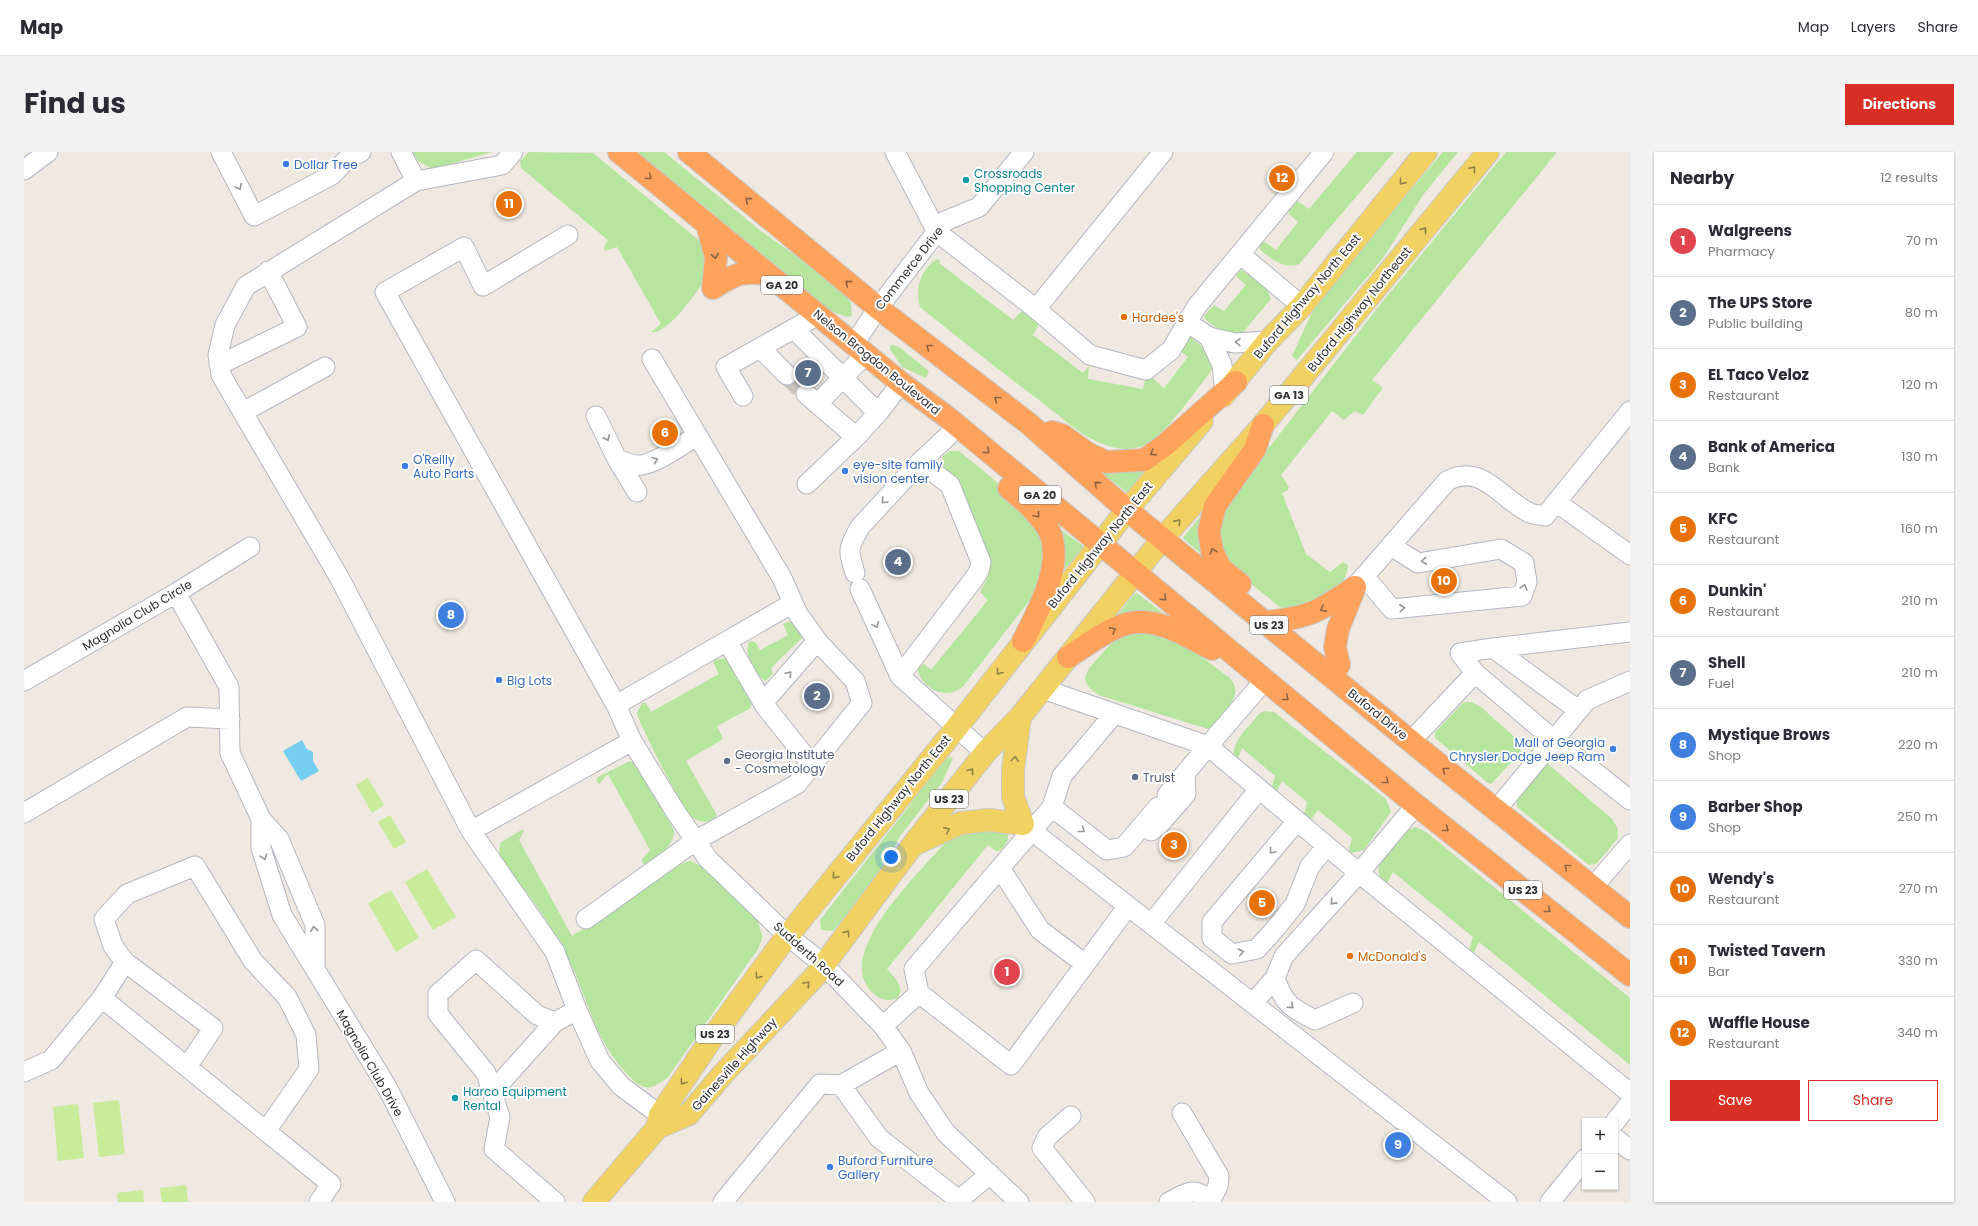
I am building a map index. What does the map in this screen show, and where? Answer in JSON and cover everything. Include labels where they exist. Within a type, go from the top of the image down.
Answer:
[{"type":"highway","name":"Nelson Brogdon Boulevard","points":[[619,152],[901,383],[948,426],[1100,544],[1134,573]]},
{"type":"highway","points":[[689,152],[878,308],[1028,423],[1127,510]]},
{"type":"highway","points":[[707,224],[716,258],[713,288],[736,274],[750,272],[768,274]]},
{"type":"highway","points":[[1028,423],[1062,435],[1087,453],[1106,462],[1144,460],[1165,445],[1230,387]]},
{"type":"highway","points":[[948,426],[968,455],[1029,505],[1048,528],[1054,560],[1048,586],[1038,612],[1023,641]]},
{"type":"highway","points":[[1263,426],[1255,449],[1215,506],[1209,531],[1212,551],[1221,569],[1275,622],[1339,665],[1373,697],[1411,742]]},
{"type":"highway","name":"Buford Drive","points":[[1127,510],[1275,622],[1411,742],[1630,917]]},
{"type":"highway","name":"US 23","points":[[1134,573],[1416,805],[1630,975]]},
{"type":"highway","points":[[1275,622],[1306,616],[1324,608],[1359,581]]},
{"type":"highway","points":[[1339,665],[1335,647],[1338,629],[1359,581]]},
{"type":"highway","points":[[1068,657],[1118,627],[1131,622],[1144,622],[1166,626],[1237,663],[1264,681]]},
{"type":"main road","name":"Buford Highway North East","points":[[785,940],[957,726],[1127,510],[1268,341],[1302,306],[1426,152]]},
{"type":"main road","name":"Buford Highway Northeast","points":[[1134,573],[1163,538],[1263,426],[1488,152]]},
{"type":"main road","name":"US 23","points":[[824,965],[912,846],[985,753],[1020,717],[1134,573]]},
{"type":"main road","points":[[1020,717],[1013,770],[1013,797],[1027,827]]},
{"type":"main road","points":[[912,846],[961,823],[989,820],[1027,827]]},
{"type":"main road","name":"Gainesville Highway","points":[[659,1122],[712,1038],[785,940]]},
{"type":"main road","name":"Gainesville Highway","points":[[659,1122],[689,1114],[723,1074],[824,965]]},
{"type":"main road","name":"US 23","points":[[594,1202],[659,1122]]},
{"type":"street","points":[[24,170],[48,152]]},
{"type":"street","points":[[220,152],[254,216],[332,175],[348,158],[361,152]]},
{"type":"street","points":[[401,152],[416,181]]},
{"type":"street","points":[[513,152],[502,164],[416,181],[268,271],[246,286],[225,325],[218,355],[219,365],[221,375],[339,577],[471,830],[555,952],[577,1010],[600,1061],[621,1086],[659,1122]]},
{"type":"street","points":[[894,152],[937,232],[1036,309],[1090,355],[1146,370],[1171,350],[1197,306],[1324,152]]},
{"type":"street","name":"Commerce Drive","points":[[856,437],[812,399],[844,378],[860,349],[878,308],[945,220],[979,207],[1024,152]]},
{"type":"street","points":[[1036,309],[1163,152]]},
{"type":"street","name":"Sudderth Road","points":[[568,235],[483,286],[464,247],[385,292],[616,705],[632,741],[695,841],[708,859],[785,940],[824,965],[882,1026],[901,1051],[919,1093],[946,1133],[1019,1202]]},
{"type":"street","points":[[1240,255],[1302,306]]},
{"type":"street","points":[[219,365],[297,327],[268,271]]},
{"type":"street","points":[[743,396],[726,367],[818,315]]},
{"type":"street","points":[[1187,322],[1208,337],[1235,343],[1268,341]]},
{"type":"street","points":[[794,329],[878,413]]},
{"type":"street","points":[[1208,337],[1222,365],[1230,387]]},
{"type":"street","points":[[760,348],[787,375]]},
{"type":"street","points":[[586,919],[695,841],[798,784],[862,703],[855,681],[817,641],[798,614],[782,578],[652,359]]},
{"type":"street","points":[[242,412],[325,367]]},
{"type":"street","points":[[807,484],[856,437],[878,413],[901,383]]},
{"type":"street","points":[[1391,546],[1418,563],[1502,549],[1524,563],[1527,582],[1522,596],[1392,609],[1359,581],[1447,481],[1456,476],[1479,477],[1530,513],[1546,516],[1630,411]]},
{"type":"street","points":[[596,416],[618,459],[638,492]]},
{"type":"street","points":[[948,426],[920,462],[860,528],[853,539],[849,550],[857,581],[900,676],[957,726],[985,753]]},
{"type":"street","points":[[618,459],[630,464],[642,465],[661,457],[697,436]]},
{"type":"street","points":[[900,676],[973,580],[979,571],[981,562],[950,485],[920,462]]},
{"type":"street","points":[[1556,502],[1630,555]]},
{"type":"street","name":"Magnolia Club Circle","points":[[24,681],[176,593],[250,547]]},
{"type":"street","name":"Magnolia Club Drive","points":[[176,593],[228,687],[230,753],[261,819],[279,838],[315,925],[315,968]]},
{"type":"street","points":[[616,705],[793,603]]},
{"type":"street","points":[[1630,632],[1460,653],[1475,673],[1554,740],[1630,800]]},
{"type":"street","points":[[727,640],[763,703],[812,766]]},
{"type":"street","points":[[763,703],[817,641]]},
{"type":"street","points":[[1493,648],[1578,710]]},
{"type":"street","points":[[1411,742],[1475,673]]},
{"type":"street","points":[[1124,847],[1149,799],[1264,681]]},
{"type":"street","points":[[1496,810],[1587,700],[1630,681]]},
{"type":"street","points":[[1042,689],[1204,744],[1359,873],[1630,1093]]},
{"type":"street","points":[[1114,714],[1062,776],[1052,806],[1027,827],[1000,868],[914,969],[919,993],[1011,1065],[1128,906]]},
{"type":"street","points":[[26,807],[187,717],[230,719]]},
{"type":"street","points":[[471,830],[632,741]]},
{"type":"street","points":[[1124,847],[1185,774],[1204,744]]},
{"type":"street","points":[[1052,806],[1107,850],[1124,847],[1158,826],[1186,794],[1185,774]]},
{"type":"street","points":[[1151,924],[1259,789]]},
{"type":"street","points":[[1253,1004],[1275,978],[1284,956],[1359,873],[1416,805]]},
{"type":"street","name":"Magnolia Club Drive","points":[[261,819],[261,848],[282,915],[387,1087],[445,1202]]},
{"type":"street","points":[[1189,953],[1212,922],[1297,821]]},
{"type":"street","points":[[1027,827],[1507,1202]]},
{"type":"street","points":[[1592,887],[1630,844]]},
{"type":"street","points":[[1212,922],[1212,938],[1232,954],[1257,948],[1296,904],[1310,866],[1327,846]]},
{"type":"street","points":[[187,1067],[213,1028],[125,962],[113,946],[104,919],[127,894],[195,866],[253,961],[287,997],[306,1035],[309,1069],[266,1131]]},
{"type":"street","points":[[1000,868],[1040,930],[1085,964]]},
{"type":"street","points":[[274,892],[298,884]]},
{"type":"street","points":[[555,1022],[537,1015],[476,960],[438,994],[438,1014],[486,1074],[500,1117],[494,1149],[555,1202]]},
{"type":"street","points":[[24,1072],[50,1060],[102,998],[125,962]]},
{"type":"street","points":[[1275,978],[1281,996],[1294,1009],[1316,1020],[1353,1003]]},
{"type":"street","points":[[882,1026],[919,993]]},
{"type":"street","points":[[102,998],[331,1184],[319,1202]]},
{"type":"street","points":[[492,1092],[555,1022],[577,1010]]},
{"type":"street","points":[[723,1202],[820,1084],[841,1085],[901,1051]]},
{"type":"street","points":[[841,1085],[879,1138],[959,1200],[990,1174]]},
{"type":"street","points":[[1618,1118],[1630,1103]]},
{"type":"street","points":[[1170,1202],[1190,1191],[1202,1193],[1210,1202],[1218,1186],[1219,1176],[1182,1113]]},
{"type":"street","points":[[1071,1116],[1047,1138],[1042,1148],[1085,1202]]},
{"type":"street","points":[[1618,1140],[1630,1150]]},
{"type":"street","points":[[1550,1202],[1582,1163]]},
{"type":"green space","points":[[413,152],[492,152],[433,169],[418,161]]},
{"type":"green space","points":[[529,152],[593,153],[706,246],[706,279],[681,312],[665,327],[658,331],[651,332],[661,324],[617,247],[605,251],[604,247],[608,240],[521,168],[520,161]]},
{"type":"green space","points":[[636,152],[664,152],[761,231],[840,287],[851,303],[852,316],[848,317],[830,311]]},
{"type":"green space","points":[[1357,152],[1394,152],[1299,264],[1283,264],[1273,260],[1260,250],[1260,244],[1265,242],[1276,250],[1298,222],[1289,214],[1289,210],[1297,201],[1309,209]]},
{"type":"green space","points":[[1443,152],[1458,152],[1423,195],[1385,255],[1297,360],[1292,356],[1318,299]]},
{"type":"green space","points":[[1506,152],[1557,152],[1372,380],[1382,387],[1382,389],[1363,415],[1355,411],[1344,420],[1332,411],[1281,475],[1289,487],[1288,490],[1282,493],[1306,554],[1330,572],[1343,562],[1348,565],[1348,569],[1337,591],[1330,597],[1315,603],[1287,610],[1280,607],[1230,567],[1224,556],[1219,529],[1227,504],[1375,311]]},
{"type":"green space","points":[[936,259],[941,261],[939,263],[1013,320],[1022,311],[1037,322],[1038,327],[1033,335],[1083,373],[1089,366],[1088,379],[1143,389],[1145,380],[1151,377],[1164,388],[1188,357],[1179,350],[1190,337],[1209,352],[1215,366],[1173,420],[1164,430],[1147,444],[1131,449],[1108,446],[1095,441],[1072,426],[920,307],[918,294],[920,281],[926,269]]},
{"type":"green space","points":[[1241,270],[1266,286],[1271,299],[1239,337],[1227,336],[1205,319],[1204,316],[1214,305],[1224,311],[1246,285],[1237,277],[1237,274]]},
{"type":"green space","points":[[893,345],[899,347],[929,371],[926,378],[902,367],[890,349],[890,346]]},
{"type":"green space","points":[[950,451],[959,451],[992,478],[1033,517],[1046,553],[1036,592],[965,684],[959,689],[946,693],[939,692],[927,685],[918,672],[918,668],[924,664],[931,670],[988,600],[980,592],[988,577],[988,563],[949,474],[942,467],[943,456]]},
{"type":"green space","points":[[1097,469],[1147,470],[1128,493]]},
{"type":"green space","points":[[1205,510],[1206,558],[1183,538]]},
{"type":"green space","points":[[1059,528],[1082,545],[1083,548],[1059,576]]},
{"type":"green space","points":[[1137,593],[1164,615],[1117,616],[1134,594]]},
{"type":"green space","points":[[787,622],[794,622],[802,638],[771,668],[773,674],[765,681],[757,673],[751,663],[748,646],[750,641],[755,642],[760,650],[788,635],[783,624]]},
{"type":"green space","points":[[1140,633],[1153,634],[1177,642],[1199,655],[1230,678],[1234,685],[1234,697],[1227,709],[1208,729],[1099,695],[1087,685],[1087,671],[1114,641],[1121,637]]},
{"type":"green space","points":[[717,659],[726,659],[730,662],[752,704],[749,709],[717,726],[723,739],[686,761],[717,815],[714,820],[702,822],[691,817],[687,811],[671,784],[639,720],[637,713],[642,703],[646,703],[651,712],[719,674],[713,662]]},
{"type":"green space","points":[[1464,702],[1471,702],[1481,707],[1519,741],[1521,752],[1491,784],[1435,738],[1435,732]]},
{"type":"green space","points":[[1264,711],[1274,712],[1386,799],[1391,812],[1364,850],[1351,853],[1349,850],[1352,838],[1318,810],[1311,820],[1304,815],[1307,802],[1282,781],[1277,791],[1274,792],[1271,789],[1275,776],[1242,748],[1238,758],[1234,758],[1235,746],[1238,740],[1259,714]]},
{"type":"green space","points":[[949,757],[953,758],[943,781],[900,836],[881,874],[833,931],[821,930],[820,920],[910,805],[929,773]]},
{"type":"green space","points":[[630,761],[637,765],[674,830],[672,841],[665,850],[646,864],[643,864],[642,859],[650,850],[608,774],[599,784],[596,781],[598,777]]},
{"type":"green space","points":[[1548,764],[1612,819],[1617,827],[1618,838],[1596,864],[1589,865],[1517,807],[1517,799],[1544,766]]},
{"type":"green space","points":[[368,778],[384,805],[372,813],[356,785]]},
{"type":"green space","points":[[390,815],[406,842],[394,849],[378,822]]},
{"type":"green space","points":[[1416,827],[1426,832],[1630,998],[1630,1065],[1479,942],[1473,954],[1469,950],[1473,937],[1393,872],[1387,883],[1382,880],[1379,873],[1379,865],[1408,830]]},
{"type":"green space","points":[[523,829],[524,831],[519,840],[572,936],[680,864],[690,861],[699,865],[757,919],[762,935],[758,949],[668,1077],[657,1085],[644,1087],[639,1085],[627,1074],[615,1059],[605,1044],[572,967],[557,937],[499,856],[500,843]]},
{"type":"green space","points":[[1007,830],[1008,840],[1005,846],[997,852],[988,845],[887,969],[898,982],[900,994],[898,998],[888,1000],[882,999],[873,993],[863,977],[863,957],[871,936],[884,914],[918,872],[946,842],[958,832]]},
{"type":"green space","points":[[427,869],[456,917],[433,930],[405,882]]},
{"type":"green space","points":[[391,890],[419,938],[396,952],[368,903]]},
{"type":"green space","points":[[119,1100],[125,1154],[99,1157],[93,1103]]},
{"type":"green space","points":[[78,1104],[84,1158],[58,1161],[53,1107]]},
{"type":"green space","points":[[186,1185],[188,1202],[162,1202],[160,1188]]},
{"type":"green space","points":[[143,1190],[144,1202],[118,1202],[117,1193]]},
{"type":"water","points":[[302,740],[307,749],[313,752],[313,761],[319,771],[301,781],[283,751]]},
{"type":"tunnel","points":[[787,375],[806,394]]},
{"type":"place","name":"Dollar Tree","points":[[286,164]]},
{"type":"place","name":"Waffle House","points":[[1282,178]]},
{"type":"place","name":"Crossroads Shopping Center","points":[[966,180]]},
{"type":"place","name":"Twisted Tavern","points":[[509,204]]},
{"type":"place","name":"Hardee's","points":[[1124,317]]},
{"type":"place","name":"Shell","points":[[808,373]]},
{"type":"place","name":"Dunkin'","points":[[665,433]]},
{"type":"place","name":"O'Reilly Auto Parts","points":[[405,466]]},
{"type":"place","name":"eye-site family vision center","points":[[845,471]]},
{"type":"place","name":"Bank of America","points":[[898,562]]},
{"type":"place","name":"Wendy's","points":[[1444,581]]},
{"type":"place","name":"Mystique Brows","points":[[451,615]]},
{"type":"place","name":"Big Lots","points":[[499,680]]},
{"type":"place","name":"The UPS Store","points":[[817,696]]},
{"type":"place","name":"Mall of Georgia Chrysler Dodge Jeep Ram","points":[[1613,749]]},
{"type":"place","name":"Georgia Institute - Cosmetology","points":[[727,761]]},
{"type":"place","name":"Truist","points":[[1135,777]]},
{"type":"place","name":"EL Taco Veloz","points":[[1174,845]]},
{"type":"place","name":"KFC","points":[[1262,903]]},
{"type":"place","name":"McDonald's","points":[[1350,956]]},
{"type":"place","name":"Walgreens","points":[[1007,972]]},
{"type":"place","name":"Harco Equipment Rental","points":[[455,1098]]},
{"type":"place","name":"Barber Shop","points":[[1398,1145]]},
{"type":"place","name":"Buford Furniture Gallery","points":[[830,1167]]}]
